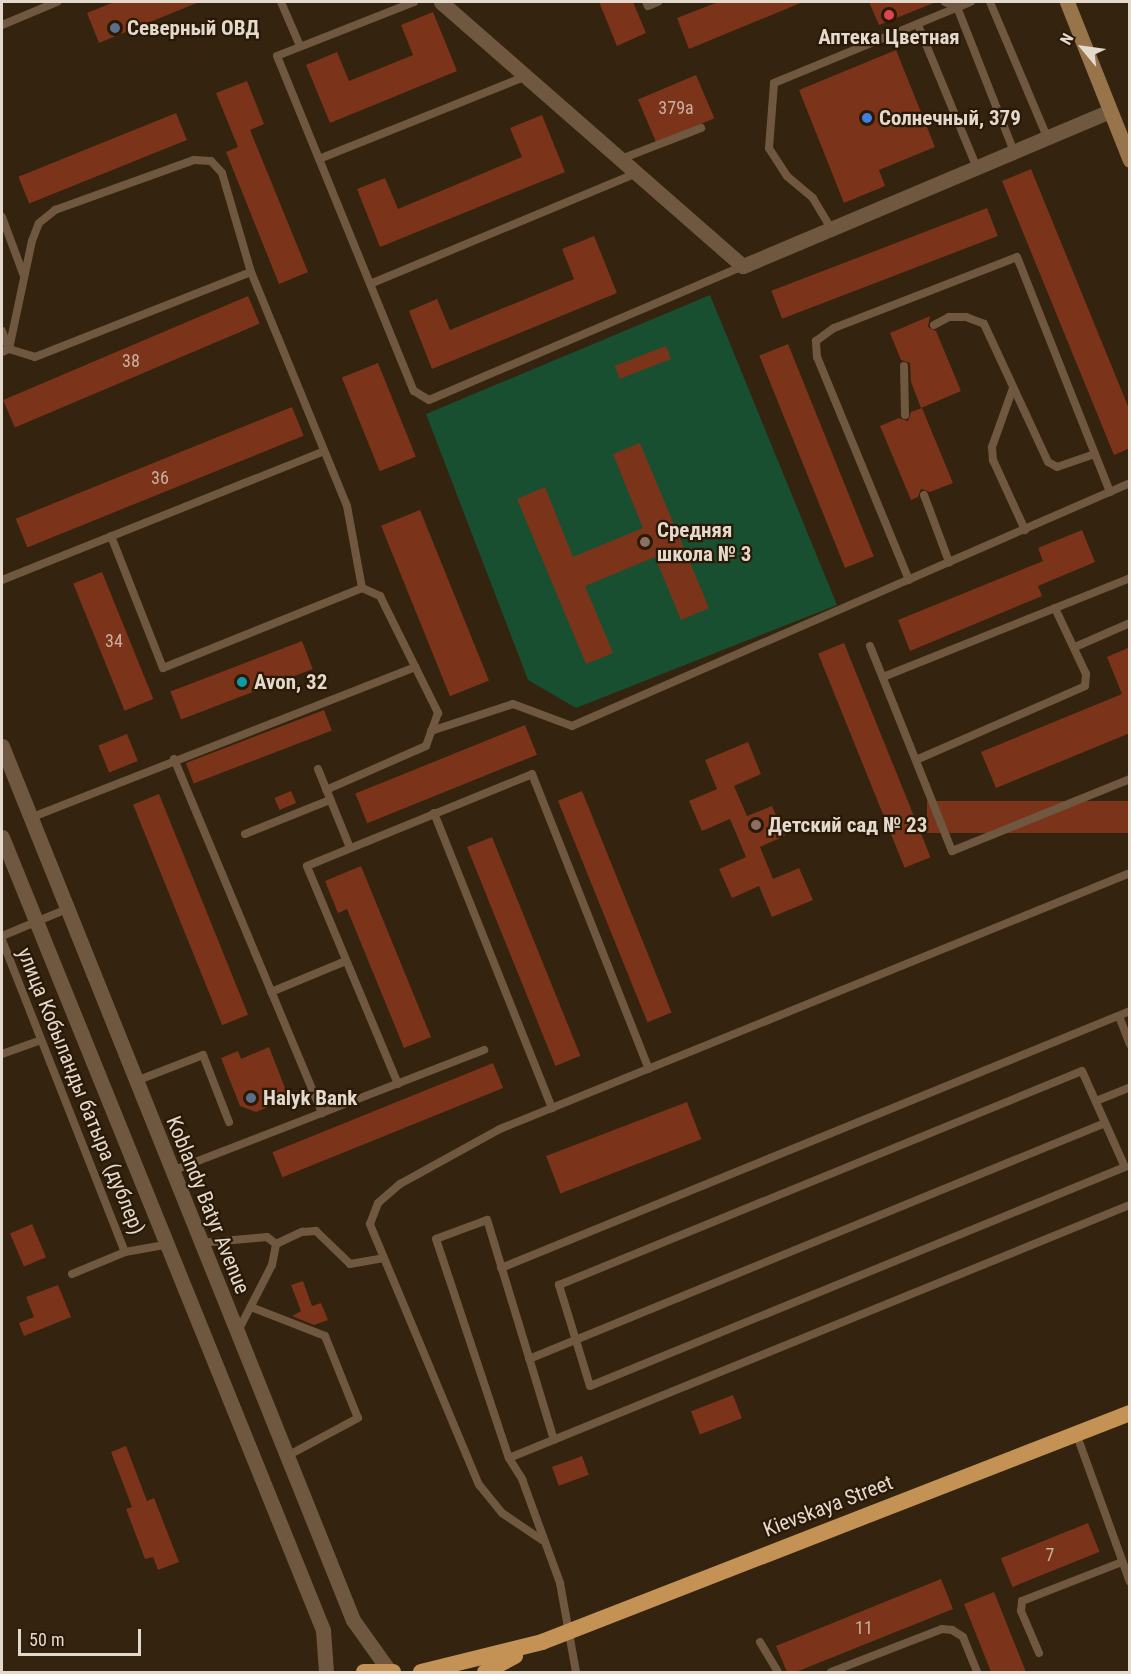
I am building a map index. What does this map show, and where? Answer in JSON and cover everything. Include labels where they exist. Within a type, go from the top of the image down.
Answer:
[{"type":"highway","name":"Kievskaya Street","points":[[542,1642],[1130,1413]]},
{"type":"highway","points":[[421,1672],[542,1642]]},
{"type":"highway","points":[[485,1672],[542,1642]]},
{"type":"highway","points":[[364,1672],[392,1672]]},
{"type":"main road","points":[[1067,2],[1128,150]]},
{"type":"street","points":[[441,2],[743,266],[1110,111]]},
{"type":"street","name":"Koblandy Batyr Avenue","points":[[2,746],[353,1620],[392,1672]]},
{"type":"street","points":[[2,837],[164,1245],[323,1630],[326,1672]]},
{"type":"lane","points":[[2,25],[57,2]]},
{"type":"lane","points":[[281,2],[300,46]]},
{"type":"lane","points":[[414,2],[277,56],[414,391],[429,400],[743,266]]},
{"type":"lane","points":[[646,2],[648,6],[658,2]]},
{"type":"lane","points":[[945,2],[957,7],[1014,152]]},
{"type":"lane","points":[[832,230],[813,198],[787,176],[769,148],[774,83],[971,2]]},
{"type":"lane","points":[[990,2],[1047,137]]},
{"type":"lane","points":[[918,25],[977,168]]},
{"type":"lane","points":[[319,159],[526,76]]},
{"type":"lane","points":[[621,159],[701,128]]},
{"type":"lane","points":[[5,351],[39,223],[55,210],[194,160],[210,161],[222,174],[251,272],[347,506],[362,588]]},
{"type":"lane","points":[[370,284],[637,173]]},
{"type":"lane","points":[[2,217],[25,277]]},
{"type":"lane","points":[[909,580],[818,357],[816,341],[834,328],[1017,257],[1110,492]]},
{"type":"lane","points":[[5,351],[35,357],[251,272]]},
{"type":"lane","points":[[934,325],[948,317],[966,317],[984,324],[1048,462],[1057,466],[1095,454]]},
{"type":"lane","points":[[2,331],[5,351]]},
{"type":"lane","points":[[904,366],[905,415]]},
{"type":"lane","points":[[1013,388],[992,447],[993,460],[1025,530]]},
{"type":"lane","points":[[2,580],[324,451]]},
{"type":"lane","points":[[431,731],[513,704],[572,726],[1110,492],[1129,486]]},
{"type":"lane","points":[[924,495],[949,562]]},
{"type":"lane","points":[[111,536],[163,668],[362,588],[380,596],[438,713],[426,746],[326,790]]},
{"type":"lane","points":[[883,677],[1130,578]]},
{"type":"lane","points":[[916,760],[1085,686],[1086,674],[1055,608]]},
{"type":"lane","points":[[1075,647],[1130,623]]},
{"type":"lane","points":[[870,646],[952,851],[1130,779]]},
{"type":"lane","points":[[30,818],[174,759],[415,667]]},
{"type":"lane","points":[[174,759],[322,1113]]},
{"type":"lane","points":[[318,769],[350,848]]},
{"type":"lane","points":[[398,1084],[307,866],[532,774],[649,1069]]},
{"type":"lane","points":[[245,834],[330,800]]},
{"type":"lane","points":[[434,813],[552,1108]]},
{"type":"lane","points":[[542,1540],[502,1513],[479,1485],[370,1224],[378,1203],[400,1184],[490,1135],[1130,873]]},
{"type":"lane","points":[[2,938],[67,909]]},
{"type":"lane","name":"улица Кобыланды батыра (дублер)","points":[[2,938],[125,1252],[164,1245]]},
{"type":"lane","points":[[271,992],[346,961]]},
{"type":"lane","points":[[501,1268],[1130,1011]]},
{"type":"lane","points":[[1119,1016],[1130,1044]]},
{"type":"lane","points":[[2,1054],[41,1040]]},
{"type":"lane","points":[[172,1172],[484,1050]]},
{"type":"lane","points":[[136,1081],[203,1055],[229,1122]]},
{"type":"lane","points":[[1082,1071],[1105,1123],[1125,1167],[590,1386],[559,1285],[1082,1071]]},
{"type":"lane","points":[[1096,1101],[1130,1088]]},
{"type":"lane","points":[[529,1359],[1105,1123]]},
{"type":"lane","points":[[509,1458],[1130,1205]]},
{"type":"lane","points":[[554,1440],[487,1220],[436,1239],[509,1458],[522,1479],[542,1540],[560,1583],[571,1631],[576,1672]]},
{"type":"lane","points":[[276,1244],[302,1233],[316,1231],[350,1264],[383,1258]]},
{"type":"lane","points":[[201,1243],[267,1237],[276,1244]]},
{"type":"lane","points":[[237,1333],[272,1265],[276,1244]]},
{"type":"lane","points":[[72,1274],[125,1252]]},
{"type":"lane","points":[[251,1307],[325,1336],[358,1418],[287,1456]]},
{"type":"lane","points":[[1076,1433],[1130,1582]]},
{"type":"lane","points":[[1039,1653],[1021,1611],[1022,1601],[1122,1562]]},
{"type":"lane","points":[[831,1672],[942,1629],[952,1630],[963,1637],[977,1672]]},
{"type":"lane","points":[[760,1642],[778,1672]]},
{"type":"green space","points":[[710,295],[837,605],[576,708],[528,680],[426,414]]},
{"type":"building","name":"Северный ОВД","points":[[114,2],[199,2],[99,43],[87,13]]},
{"type":"building","points":[[599,2],[633,2],[646,33],[617,46]]},
{"type":"building","points":[[718,2],[803,2],[689,49],[677,18]]},
{"type":"building","name":"Аптека Цветная","points":[[869,2],[936,2],[879,25]]},
{"type":"building","points":[[433,12],[457,71],[330,123],[306,65],[337,52],[349,81],[413,55],[401,25]]},
{"type":"building","name":"Солнечный, 379","points":[[896,50],[935,147],[879,170],[885,186],[844,203],[799,90]]},
{"type":"building","points":[[696,75],[714,118],[656,143],[638,100]]},
{"type":"building","points":[[247,81],[264,124],[250,130],[308,272],[279,284],[226,152],[238,147],[216,93]]},
{"type":"building","points":[[176,113],[187,140],[29,204],[18,177]]},
{"type":"building","points":[[542,115],[565,172],[380,247],[357,189],[385,178],[398,209],[522,157],[510,128]]},
{"type":"building","points":[[1031,169],[1130,411],[1130,448],[1114,455],[1002,181]]},
{"type":"building","points":[[987,208],[998,236],[782,319],[771,291]]},
{"type":"building","points":[[594,236],[617,293],[432,369],[409,311],[437,299],[450,330],[574,279],[562,249]]},
{"type":"building","points":[[248,296],[260,324],[15,428],[3,400]]},
{"type":"building","points":[[930,316],[928,327],[936,331],[961,391],[921,408],[911,382],[910,363],[901,360],[890,333]]},
{"type":"building","points":[[788,344],[874,556],[845,568],[759,356]]},
{"type":"building","points":[[666,346],[671,359],[620,379],[615,366]]},
{"type":"building","points":[[378,363],[416,457],[380,471],[342,378]]},
{"type":"building","points":[[292,407],[304,436],[27,547],[16,519]]},
{"type":"building","points":[[922,408],[953,483],[930,492],[921,489],[918,497],[911,500],[880,426],[899,418],[908,421],[911,412]]},
{"type":"building","name":"Средняя школа № 3","points":[[640,443],[709,608],[681,620],[655,557],[585,586],[613,653],[586,664],[517,499],[545,487],[573,557],[643,528],[613,454]]},
{"type":"building","points":[[420,510],[489,681],[450,696],[381,526]]},
{"type":"building","points":[[1082,530],[1095,562],[1038,586],[1042,596],[910,651],[898,620],[1043,561],[1038,548]]},
{"type":"building","points":[[102,572],[153,699],[125,711],[73,584]]},
{"type":"building","name":"Avon, 32","points":[[302,641],[313,669],[181,720],[170,692]]},
{"type":"building","points":[[844,643],[931,857],[905,868],[818,653]]},
{"type":"building","points":[[1130,647],[1130,733],[996,788],[981,752],[1122,694],[1107,657]]},
{"type":"building","points":[[324,710],[332,731],[194,784],[186,763]]},
{"type":"building","points":[[525,725],[537,755],[367,823],[355,794]]},
{"type":"building","points":[[127,734],[138,761],[109,773],[98,746]]},
{"type":"building","name":"Детский сад № 23","points":[[748,742],[761,774],[734,786],[747,816],[772,806],[785,836],[760,847],[773,879],[799,868],[813,900],[772,917],[759,886],[732,898],[719,869],[746,857],[730,819],[702,831],[689,801],[717,789],[705,760]]},
{"type":"building","points":[[291,791],[296,803],[280,810],[274,798]]},
{"type":"building","points":[[582,791],[672,1013],[647,1022],[558,801]]},
{"type":"building","points":[[159,794],[248,1015],[222,1025],[133,804]]},
{"type":"building","points":[[927,801],[1130,801],[1130,833],[927,833]]},
{"type":"building","points":[[492,837],[580,1056],[555,1066],[467,847]]},
{"type":"building","points":[[361,866],[431,1037],[404,1048],[347,909],[338,913],[325,881]]},
{"type":"building","points":[[269,1047],[289,1098],[256,1112],[240,1106],[221,1058],[238,1051],[241,1059]]},
{"type":"building","points":[[493,1063],[503,1088],[282,1177],[272,1152]]},
{"type":"building","points":[[687,1102],[701,1139],[560,1193],[546,1156]]},
{"type":"building","points":[[32,1224],[46,1257],[24,1267],[10,1233]]},
{"type":"building","points":[[303,1281],[312,1306],[321,1303],[328,1320],[314,1325],[292,1316],[301,1311],[291,1285]]},
{"type":"building","points":[[58,1285],[71,1317],[24,1336],[19,1323],[34,1317],[26,1297]]},
{"type":"building","points":[[733,1395],[742,1418],[700,1434],[691,1411]]},
{"type":"building","points":[[126,1446],[147,1501],[154,1498],[179,1562],[158,1570],[153,1557],[145,1559],[126,1509],[132,1507],[111,1452]]},
{"type":"building","points":[[582,1456],[589,1475],[559,1486],[552,1467]]},
{"type":"building","points":[[1088,1523],[1100,1552],[1012,1587],[1001,1558]]},
{"type":"building","points":[[941,1579],[953,1609],[796,1672],[787,1672],[776,1646]]},
{"type":"building","points":[[994,1592],[1026,1672],[991,1672],[964,1604]]},
{"type":"place","name":"Аптека Цветная","points":[[889,15]]},
{"type":"place","name":"Северный ОВД","points":[[115,28]]},
{"type":"place","name":"Солнечный, 379","points":[[867,118]]},
{"type":"place","name":"Средняя школа № 3","points":[[645,542]]},
{"type":"place","name":"Avon, 32","points":[[242,682]]},
{"type":"place","name":"Детский сад № 23","points":[[756,825]]},
{"type":"place","name":"Halyk Bank","points":[[251,1098]]}]
